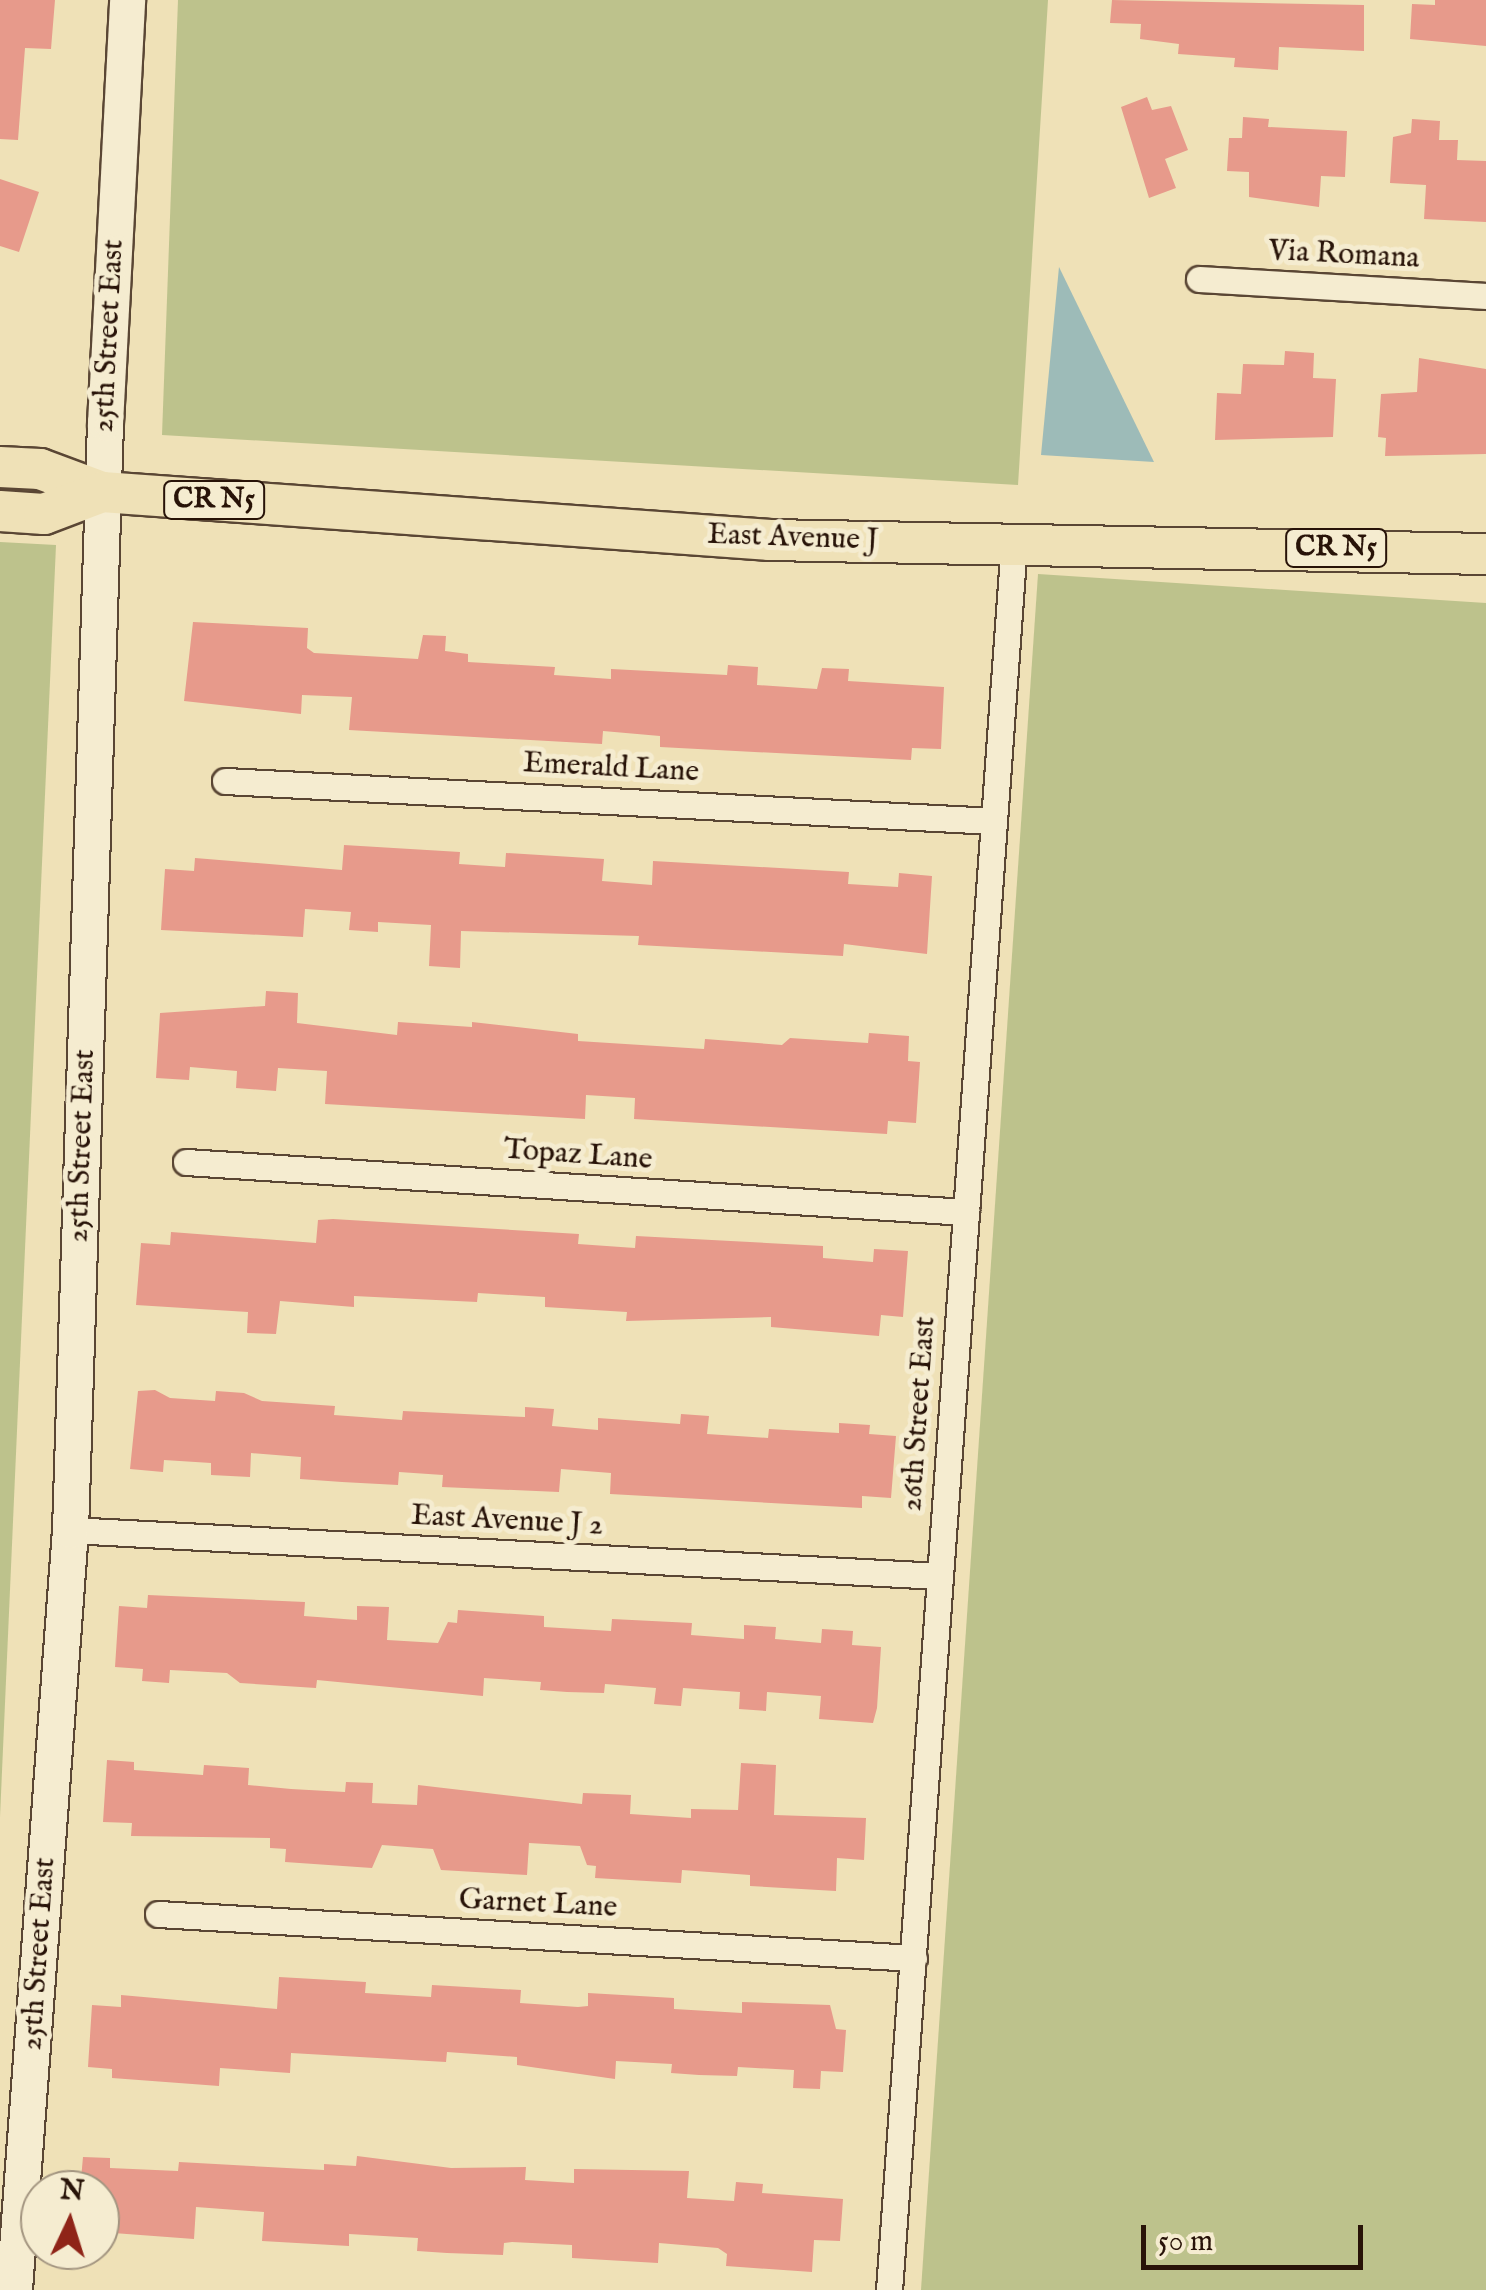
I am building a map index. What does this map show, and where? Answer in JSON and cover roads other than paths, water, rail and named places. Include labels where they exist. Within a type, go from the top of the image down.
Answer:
[{"type":"main road","name":"East Avenue J","points":[[0,466],[40,469],[102,492],[770,540],[1486,554]]},
{"type":"main road","name":"East Avenue J","points":[[0,512],[44,514],[102,492]]},
{"type":"street","name":"25th Street East","points":[[14,2289],[70,1530],[102,492],[127,0]]},
{"type":"street","name":"Via Romana","points":[[1199,279],[1486,296]]},
{"type":"street","name":"26th Street East","points":[[889,2290],[1014,542]]},
{"type":"street","name":"Emerald Lane","points":[[225,781],[994,820]]},
{"type":"street","name":"Topaz Lane","points":[[186,1162],[966,1212]]},
{"type":"street","name":"East Avenue J 2","points":[[70,1530],[940,1576]]},
{"type":"street","name":"Garnet Lane","points":[[158,1914],[914,1958]]},
{"type":"street","points":[[14,2289],[32,2290]]},
{"type":"water","points":[[1059,267],[1154,462],[1041,455]]}]
